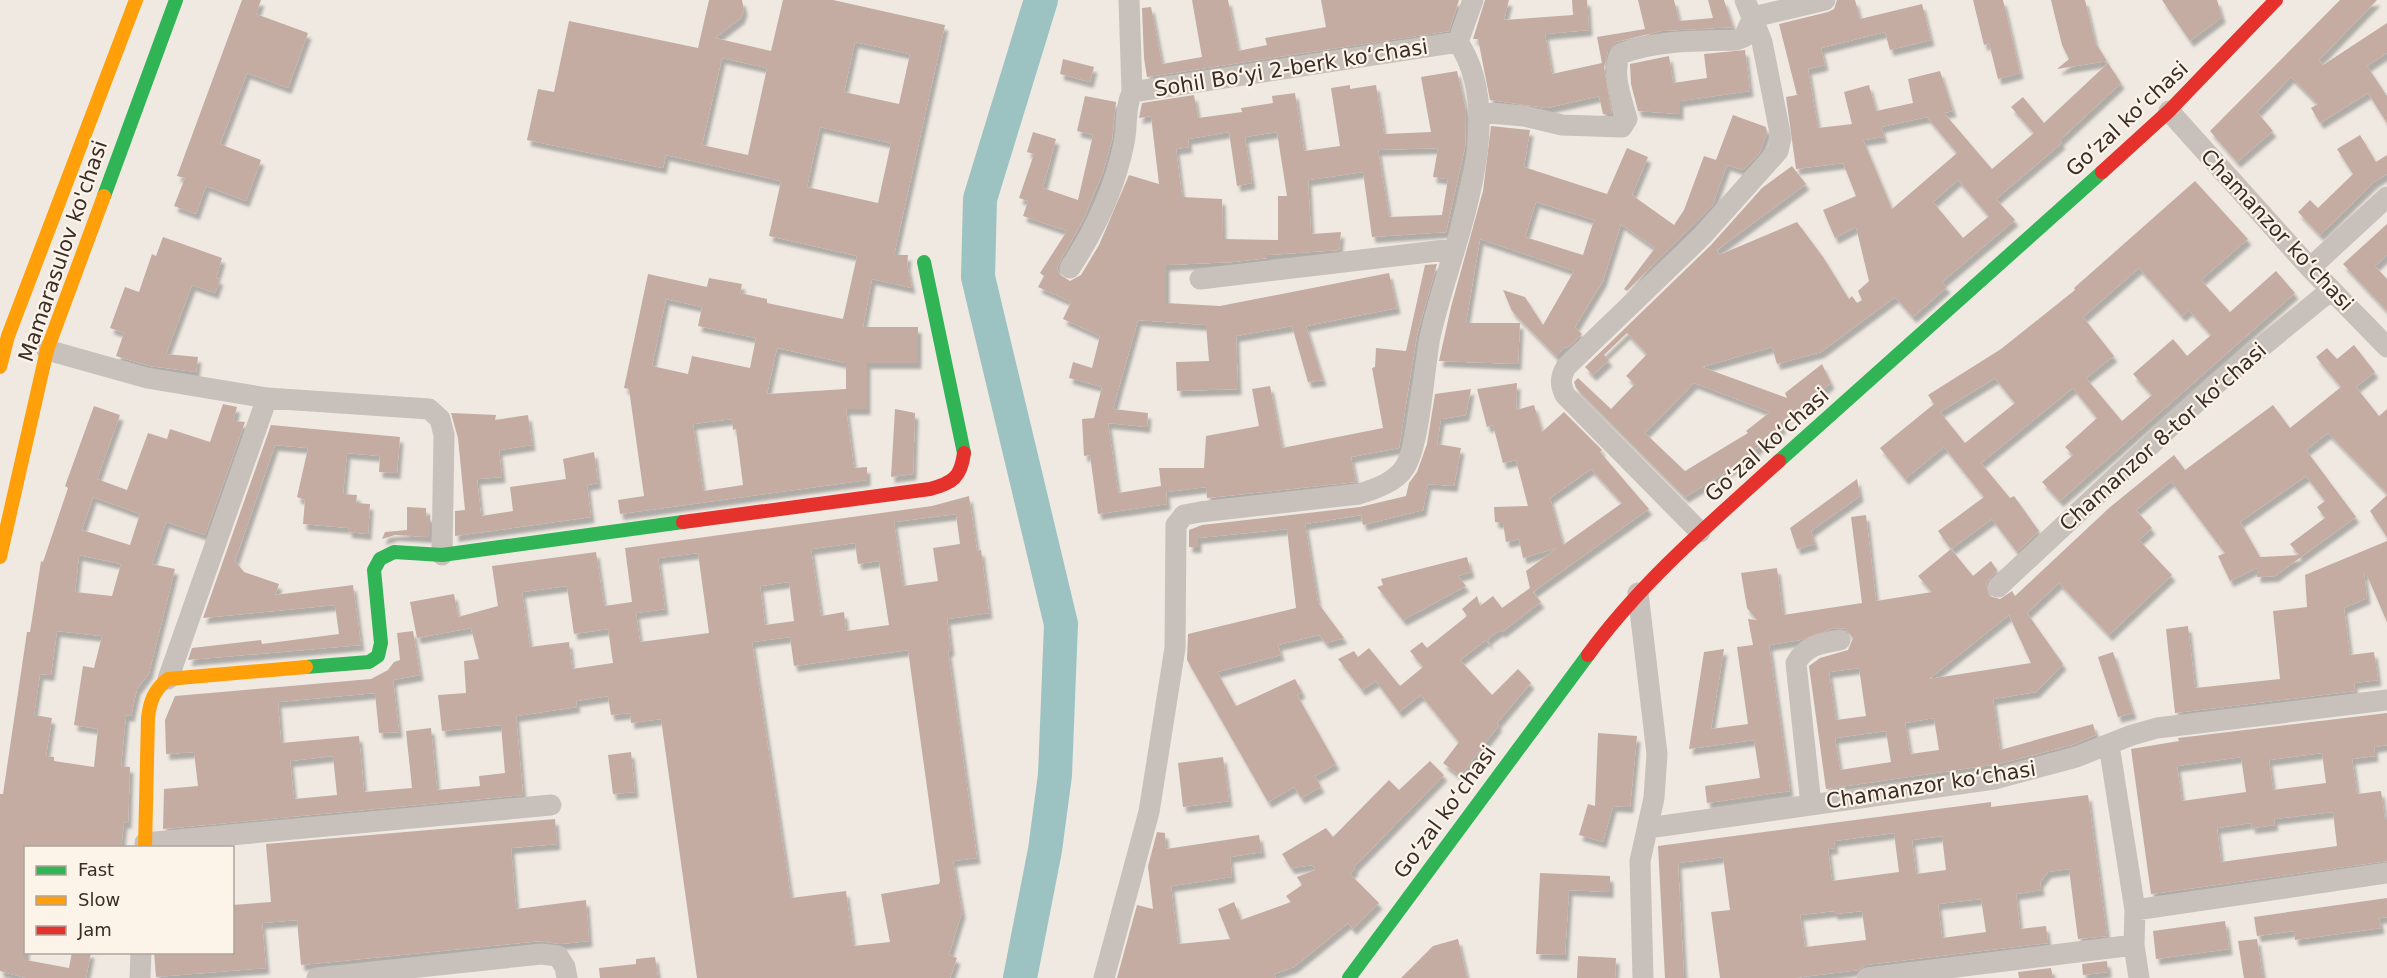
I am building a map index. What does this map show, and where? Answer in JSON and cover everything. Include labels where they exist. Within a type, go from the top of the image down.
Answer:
[{"type":"street","name":"Mamarasulov ko'chasi","points":[[0,367],[8,336],[136,0]]},
{"type":"street","name":"Mamarasulov ko'chasi","points":[[0,556],[48,350],[176,0]]},
{"type":"street","points":[[1129,0],[1132,92]]},
{"type":"street","points":[[1104,978],[1149,812],[1175,648],[1176,525],[1184,515],[1200,512],[1359,494],[1377,489],[1405,467],[1412,450],[1436,308],[1465,216],[1477,160],[1479,112],[1470,60],[1458,42],[1473,0]]},
{"type":"street","points":[[1749,9],[1825,0]]},
{"type":"street","name":"Goʻzal koʻchasi","points":[[1349,978],[1592,649],[1638,592],[1700,532],[2169,111],[2276,0]]},
{"type":"street","points":[[1479,112],[1524,116],[1562,125],[1622,127],[1627,119],[1617,76],[1617,62],[1620,54],[1661,44],[1736,40],[1744,37],[1749,9]]},
{"type":"street","points":[[1700,532],[1565,395],[1561,387],[1561,376],[1566,367],[1702,236],[1778,151],[1781,138],[1762,42],[1749,9]]},
{"type":"street","name":"Sohil Boʻyi 2-berk koʻchasi","points":[[1070,268],[1104,210],[1124,141],[1125,109],[1132,92],[1458,42]]},
{"type":"street","name":"Chamanzor koʻchasi","points":[[2169,111],[2310,268],[2387,347]]},
{"type":"street","points":[[2310,268],[2387,197]]},
{"type":"street","points":[[1200,279],[1454,249]]},
{"type":"street","points":[[168,679],[369,662],[378,656],[381,643],[374,570],[380,559],[394,552],[442,555],[918,491],[949,484],[962,469],[965,448],[946,372],[924,262]]},
{"type":"street","name":"Chamanzor 8-tor koʻchasi","points":[[1998,587],[2216,384],[2331,290]]},
{"type":"street","points":[[48,350],[147,378],[267,398],[429,409],[440,419],[444,435],[442,555]]},
{"type":"street","points":[[267,398],[168,679],[150,697],[145,845],[551,805]]},
{"type":"street","points":[[1638,592],[1657,754],[1654,798],[1640,861],[1643,978]]},
{"type":"street","points":[[1811,805],[1796,663],[1802,652],[1819,644],[1840,640]]},
{"type":"street","name":"Chamanzor koʻchasi","points":[[1648,828],[1994,779],[2043,767],[2157,728],[2387,700]]},
{"type":"street","points":[[2109,745],[2134,910],[2134,945],[2139,978]]},
{"type":"street","points":[[2134,910],[2387,873]]},
{"type":"street","points":[[1867,978],[1954,973],[2134,945]]},
{"type":"street","points":[[140,978],[141,954]]},
{"type":"street","points":[[317,978],[542,954],[558,956],[565,967],[567,978]]},
{"type":"building","points":[[242,0],[261,0],[256,14],[308,33],[288,88],[247,73],[220,144],[261,160],[246,201],[206,186],[196,214],[174,206],[185,178],[177,176]]},
{"type":"building","points":[[709,0],[742,0],[744,10],[741,18],[715,38],[771,51],[783,0],[833,0],[945,25],[894,255],[908,255],[907,265],[912,288],[872,279],[863,327],[918,327],[918,363],[867,363],[867,409],[846,409],[854,468],[867,467],[867,480],[620,514],[618,500],[644,496],[629,389],[624,388],[648,274],[707,287],[709,278],[742,284],[740,293],[767,299],[767,303],[843,319],[857,256],[769,236],[781,181],[666,155],[663,168],[527,140],[538,89],[554,92],[569,21],[698,48]],"holes":[[[855,42],[910,54],[899,104],[844,92]],[[722,58],[767,68],[748,155],[702,145]],[[820,127],[891,143],[878,203],[807,187]],[[666,299],[702,307],[698,326],[756,338],[750,368],[692,356],[688,374],[652,366]],[[777,348],[846,363],[846,389],[767,394]],[[732,419],[733,430],[736,429],[743,485],[703,491],[693,424]]]},
{"type":"building","points":[[1192,0],[1228,0],[1238,51],[1267,45],[1265,38],[1326,27],[1321,0],[1459,0],[1449,31],[1147,77],[1142,8],[1151,7],[1162,64],[1202,57]]},
{"type":"building","points":[[1485,0],[1509,0],[1504,20],[1573,15],[1572,0],[1587,0],[1589,30],[1545,34],[1552,74],[1602,63],[1597,37],[1645,29],[1638,0],[1674,0],[1679,21],[1713,18],[1708,0],[1724,0],[1733,27],[1661,31],[1616,42],[1608,50],[1604,68],[1612,114],[1603,114],[1599,96],[1547,108],[1490,100],[1478,39],[1473,39]]},
{"type":"building","points":[[1837,0],[1855,0],[1860,19],[1922,4],[1931,40],[1890,50],[1885,32],[1821,48],[1825,65],[1808,69],[1818,128],[1852,124],[1844,92],[1869,85],[1876,111],[1913,103],[1908,79],[1940,71],[1953,111],[1944,113],[1992,169],[2034,133],[2011,107],[2023,97],[2044,123],[2108,63],[2121,83],[2060,140],[2062,143],[1996,199],[2015,220],[1942,282],[1947,287],[1913,317],[1895,297],[1821,352],[1777,364],[1772,347],[1702,367],[1787,398],[1785,393],[1822,364],[1831,383],[1780,423],[1783,427],[1755,450],[1757,453],[1685,497],[1576,388],[1574,382],[1578,378],[1611,409],[1635,384],[1626,376],[1647,354],[1627,333],[1604,355],[1609,360],[1593,375],[1585,367],[1711,245],[1762,188],[1792,166],[1806,184],[1717,250],[1719,255],[1797,222],[1823,257],[1849,299],[1852,296],[1857,303],[1862,300],[1858,291],[1869,281],[1856,227],[1835,238],[1823,210],[1856,196],[1843,163],[1796,169],[1786,97],[1797,95],[1779,24],[1834,9]],"holes":[[[1927,117],[1957,153],[1892,209],[1863,140],[1884,137],[1881,127]],[[1958,180],[1989,216],[1963,238],[1933,202]],[[1694,383],[1770,412],[1746,431],[1748,433],[1685,471],[1645,433]]]},
{"type":"building","points":[[1973,0],[2003,0],[2020,73],[1998,79],[1989,43],[1984,45]]},
{"type":"building","points":[[2051,0],[2085,0],[2095,42],[2107,61],[2057,69],[2069,59],[2062,45]]},
{"type":"building","points":[[2162,0],[2217,0],[2222,17],[2190,41]]},
{"type":"building","points":[[2340,0],[2377,0],[2319,60],[2323,65],[2387,23],[2387,53],[2367,66],[2387,96],[2387,123],[2368,93],[2320,123],[2311,108],[2318,104],[2291,77],[2257,112],[2273,131],[2237,162],[2210,131]]},
{"type":"building","points":[[1745,50],[1750,91],[1680,101],[1680,114],[1638,111],[1631,84],[1630,64],[1669,56],[1673,83],[1707,78],[1704,54]]},
{"type":"building","points":[[1063,59],[1094,67],[1090,82],[1060,74]]},
{"type":"building","points":[[1457,71],[1466,111],[1465,147],[1446,232],[1372,237],[1363,172],[1308,180],[1311,234],[1341,232],[1339,250],[1267,255],[1267,258],[1233,262],[1166,265],[1166,303],[1220,306],[1389,273],[1397,308],[1306,326],[1323,380],[1308,382],[1292,326],[1236,336],[1238,389],[1177,391],[1176,362],[1209,361],[1206,325],[1138,320],[1113,409],[1148,413],[1147,427],[1108,423],[1118,493],[1161,486],[1159,468],[1204,468],[1206,436],[1259,426],[1252,389],[1270,386],[1282,448],[1383,428],[1372,368],[1375,367],[1376,348],[1406,351],[1425,265],[1437,264],[1417,335],[1399,448],[1351,457],[1356,482],[1207,498],[1206,487],[1166,492],[1167,504],[1098,514],[1090,455],[1084,456],[1082,419],[1094,418],[1102,387],[1069,378],[1073,362],[1092,368],[1100,336],[1063,319],[1071,302],[1038,287],[1044,276],[1040,273],[1067,231],[1023,216],[1028,201],[1019,198],[1034,154],[1027,152],[1033,132],[1056,139],[1043,188],[1078,200],[1093,135],[1077,131],[1085,96],[1116,102],[1112,140],[1103,172],[1084,218],[1057,267],[1059,274],[1070,281],[1081,275],[1099,245],[1129,175],[1159,184],[1151,116],[1139,118],[1142,103],[1194,95],[1198,118],[1242,112],[1241,108],[1273,103],[1272,96],[1295,93],[1304,151],[1340,146],[1331,88],[1350,85],[1350,89],[1376,85],[1384,134],[1431,132],[1421,77]],"holes":[[[1229,132],[1237,186],[1252,183],[1245,137],[1277,132],[1287,196],[1278,196],[1278,240],[1223,239],[1222,199],[1182,197],[1176,149],[1189,147],[1188,139]],[[1438,148],[1433,177],[1448,179],[1442,215],[1389,217],[1378,150]]]},
{"type":"building","points":[[1733,115],[1766,127],[1767,132],[1759,154],[1743,170],[1727,165],[1712,206],[1627,291],[1624,289],[1655,248],[1621,224],[1603,281],[1575,327],[1582,334],[1556,356],[1512,311],[1503,290],[1525,297],[1543,325],[1574,271],[1480,239],[1466,323],[1520,323],[1518,364],[1439,361],[1451,307],[1483,191],[1491,126],[1530,130],[1524,167],[1607,194],[1627,148],[1648,157],[1632,195],[1674,225],[1684,210],[1704,156],[1716,160]],"holes":[[[1536,202],[1594,220],[1583,255],[1525,237]]]},
{"type":"building","points":[[2360,135],[2376,162],[2387,155],[2387,174],[2374,182],[2320,235],[2298,212],[2310,200],[2318,208],[2353,174],[2337,149]]},
{"type":"building","points":[[2195,181],[2248,239],[2201,280],[2230,312],[2276,271],[2295,293],[2060,501],[2042,482],[2073,455],[2065,447],[2097,418],[2073,388],[1981,463],[2010,498],[2014,496],[2039,531],[2017,552],[1992,519],[1951,549],[1938,531],[1984,497],[1944,447],[1905,479],[1880,448],[1934,404],[1928,395],[2001,349],[2075,290],[2074,288]],"holes":[[[2139,268],[2182,316],[2189,310],[2211,335],[2187,356],[2173,339],[2133,374],[2152,395],[2122,421],[2086,378],[2114,356],[2083,317]],[[1995,378],[2015,403],[1965,443],[1940,412]]]},
{"type":"building","points":[[2387,224],[2387,255],[2375,266],[2387,279],[2387,311],[2343,264]]},
{"type":"building","points":[[163,237],[222,258],[216,278],[220,279],[215,293],[192,285],[166,354],[198,357],[196,372],[150,366],[116,356],[124,333],[110,328],[125,287],[139,292],[152,254],[156,256]]},
{"type":"building","points":[[2354,345],[2375,372],[2356,387],[2379,416],[2387,409],[2387,493],[2328,433],[2306,450],[2356,517],[2275,576],[2257,577],[2257,568],[2230,581],[2218,556],[2225,553],[2171,481],[2136,510],[2152,528],[2139,540],[2172,575],[2109,635],[2059,583],[2027,613],[2063,664],[2036,692],[1993,699],[2000,750],[2093,724],[2096,735],[2072,745],[1991,766],[1826,789],[1809,666],[1820,658],[1848,650],[1853,638],[1845,628],[1831,629],[1800,640],[1769,645],[1790,791],[1707,803],[1705,786],[1760,778],[1754,740],[1689,749],[1704,652],[1724,649],[1711,729],[1748,724],[1737,647],[1753,645],[1748,619],[1757,620],[1747,608],[1741,573],[1777,568],[1783,615],[1862,603],[1851,517],[1866,515],[1876,601],[1932,592],[1918,576],[1951,549],[1973,576],[1991,561],[1997,570],[1986,583],[1989,596],[2000,599],[2012,591],[2015,596],[2109,508],[2174,455],[2185,470],[2273,405],[2290,428],[2341,387],[2316,357],[2327,348],[2337,359]],"holes":[[[2306,476],[2325,501],[2317,507],[2325,518],[2290,544],[2299,555],[2260,557],[2240,522]],[[2009,615],[2031,663],[1929,679]],[[1859,668],[1866,716],[1836,720],[1829,672]],[[1934,718],[1939,750],[1910,754],[1905,723]],[[1886,731],[1891,762],[1840,770],[1835,738]]]},
{"type":"building","points":[[1517,383],[1516,410],[1534,405],[1542,432],[1564,412],[1602,450],[1600,452],[1649,509],[1533,592],[1541,602],[1502,632],[1500,630],[1488,639],[1490,645],[1486,640],[1460,660],[1492,695],[1518,669],[1531,683],[1497,723],[1499,725],[1460,776],[1443,763],[1459,742],[1421,695],[1399,712],[1376,681],[1362,690],[1338,659],[1354,651],[1358,657],[1369,648],[1400,686],[1423,667],[1410,651],[1422,642],[1427,648],[1467,616],[1462,609],[1477,596],[1480,606],[1493,596],[1502,608],[1530,588],[1526,571],[1557,548],[1523,558],[1519,539],[1506,542],[1503,523],[1495,522],[1494,507],[1528,506],[1516,460],[1503,463],[1493,425],[1487,427],[1477,389]],"holes":[[[1591,469],[1622,503],[1563,545],[1550,498]]]},
{"type":"building","points":[[1471,389],[1466,415],[1441,419],[1437,444],[1461,448],[1454,486],[1428,484],[1423,510],[1363,525],[1361,515],[1305,524],[1318,603],[1344,638],[1326,643],[1319,635],[1278,645],[1281,655],[1217,672],[1236,706],[1295,679],[1302,692],[1297,695],[1336,764],[1315,776],[1321,787],[1301,798],[1294,787],[1268,802],[1187,660],[1188,634],[1296,608],[1287,529],[1198,538],[1198,547],[1189,547],[1189,530],[1202,525],[1360,507],[1406,496],[1409,483],[1417,472],[1427,444],[1435,394]]},
{"type":"building","points":[[223,404],[237,407],[233,421],[245,422],[205,535],[166,522],[152,564],[175,569],[149,673],[137,689],[131,716],[126,715],[121,766],[130,767],[128,823],[124,822],[121,846],[24,846],[24,954],[26,954],[26,960],[69,968],[72,954],[91,954],[86,978],[26,978],[0,971],[0,794],[3,794],[27,632],[30,632],[41,561],[43,562],[68,488],[65,486],[94,406],[120,415],[97,479],[127,490],[148,433],[167,439],[170,429],[210,442]],"holes":[[[93,497],[140,514],[130,545],[82,530]],[[79,555],[121,564],[112,596],[75,592]],[[57,631],[102,636],[94,668],[83,666],[74,725],[98,729],[94,767],[54,761],[54,757],[46,756],[52,718],[34,715],[40,674],[51,675]]]},
{"type":"building","points":[[895,409],[915,413],[913,474],[891,477]]},
{"type":"building","points":[[451,413],[496,415],[495,420],[528,415],[532,445],[499,450],[502,477],[477,479],[481,516],[513,511],[510,487],[566,479],[563,459],[594,452],[598,483],[587,485],[591,517],[455,536],[455,511],[465,510],[458,438]]},
{"type":"building","points":[[271,425],[400,437],[397,473],[379,472],[380,456],[347,453],[343,494],[357,495],[356,503],[370,504],[368,534],[348,532],[349,528],[303,524],[305,500],[297,497],[308,448],[275,445],[235,561],[244,572],[279,584],[275,595],[353,585],[361,645],[188,660],[192,648],[261,640],[262,644],[339,634],[335,605],[203,618]]},
{"type":"building","points":[[1857,479],[1860,496],[1811,531],[1815,544],[1797,549],[1790,528]]},
{"type":"building","points":[[2387,495],[2387,537],[2370,511]]},
{"type":"building","points":[[969,496],[977,551],[981,550],[989,613],[947,619],[951,650],[948,651],[977,858],[953,861],[962,912],[949,955],[957,958],[950,978],[697,978],[661,719],[631,723],[630,713],[611,715],[608,696],[576,701],[577,707],[516,716],[523,795],[163,829],[164,789],[198,786],[194,752],[166,754],[165,720],[175,696],[371,679],[400,660],[397,633],[413,631],[420,675],[393,680],[399,732],[379,733],[375,693],[278,702],[281,743],[359,736],[364,792],[412,788],[406,731],[431,728],[437,790],[480,786],[479,776],[505,773],[501,725],[442,731],[438,695],[466,693],[464,661],[479,659],[471,628],[417,638],[410,602],[454,594],[458,617],[498,606],[492,566],[596,552],[604,606],[632,602],[625,548],[932,506]],"holes":[[[956,514],[960,544],[933,548],[938,581],[903,586],[894,522]],[[855,543],[858,564],[879,561],[889,625],[846,631],[844,612],[821,616],[811,549]],[[698,553],[709,633],[640,642],[636,613],[665,609],[658,558]],[[789,582],[794,621],[765,625],[760,586]],[[567,586],[574,634],[608,629],[613,663],[572,669],[569,642],[530,647],[522,592]],[[790,637],[794,666],[908,650],[939,884],[881,894],[890,942],[853,946],[846,891],[791,898],[752,642]],[[333,756],[337,795],[294,799],[290,761]]]},
{"type":"building","points":[[407,507],[426,508],[426,516],[430,515],[430,537],[395,535],[382,539],[385,532],[407,530]]},
{"type":"building","points":[[2387,541],[2387,622],[2366,573],[2364,573],[2367,598],[2344,608],[2350,655],[2374,652],[2378,680],[2354,683],[2355,691],[2175,713],[2166,629],[2188,626],[2195,688],[2280,679],[2273,611],[2307,607],[2305,575]]},
{"type":"building","points":[[1467,557],[1471,572],[1458,576],[1466,586],[1403,620],[1377,587],[1383,585],[1381,579]]},
{"type":"building","points":[[2113,652],[2133,713],[2118,717],[2098,657]]},
{"type":"building","points":[[2387,713],[2387,745],[2374,747],[2375,756],[2352,759],[2357,794],[2381,791],[2385,820],[2387,820],[2387,861],[2151,894],[2131,749],[2179,741],[2178,738]],"holes":[[[2322,753],[2326,783],[2273,790],[2269,760]],[[2241,757],[2246,792],[2182,801],[2177,766]],[[2333,812],[2337,846],[2221,862],[2217,828],[2251,823],[2252,828],[2275,825],[2274,819]]]},
{"type":"building","points":[[1598,733],[1637,736],[1630,807],[1613,806],[1603,842],[1579,835],[1588,804],[1595,806]]},
{"type":"building","points":[[631,752],[635,792],[613,794],[608,755]]},
{"type":"building","points":[[1223,757],[1229,801],[1183,807],[1178,763]]},
{"type":"building","points":[[1430,761],[1444,775],[1354,867],[1355,869],[1350,874],[1379,903],[1353,929],[1348,923],[1294,967],[1274,974],[1276,978],[1117,978],[1137,905],[1153,909],[1148,866],[1157,832],[1165,833],[1166,849],[1259,835],[1262,852],[1230,857],[1232,877],[1171,886],[1178,944],[1230,939],[1218,909],[1234,902],[1241,920],[1291,902],[1286,896],[1302,885],[1297,877],[1315,870],[1313,865],[1291,868],[1282,854],[1326,828],[1333,837],[1389,780],[1399,790]]},
{"type":"building","points":[[2088,795],[2107,936],[2078,939],[2069,869],[2048,872],[2040,882],[2041,890],[2016,894],[2020,929],[2046,926],[2048,943],[1865,965],[1858,970],[1794,978],[1720,978],[1711,912],[1730,910],[1723,857],[1678,863],[1684,978],[1665,978],[1658,846],[1991,802],[1991,807]],"holes":[[[1894,833],[1899,872],[1832,881],[1828,849],[1835,848],[1834,841]],[[1942,836],[1946,870],[1916,874],[1912,840]],[[1981,899],[1986,932],[1942,938],[1938,904]],[[1834,911],[1834,914],[1862,911],[1866,940],[1805,947],[1800,915]]]},
{"type":"building","points":[[555,819],[557,844],[511,848],[516,909],[586,900],[589,941],[560,944],[540,941],[301,965],[297,920],[262,923],[266,968],[156,977],[154,954],[234,954],[234,905],[271,902],[266,844]]},
{"type":"building","points":[[1540,873],[1610,876],[1610,892],[1569,890],[1565,955],[1536,954]]},
{"type":"building","points":[[2387,898],[2387,917],[2379,918],[2381,928],[2295,940],[2294,931],[2257,936],[2254,917]]},
{"type":"building","points":[[2225,921],[2229,949],[2156,959],[2153,931]]},
{"type":"building","points":[[1458,939],[1467,978],[1401,978],[1433,946]]},
{"type":"building","points":[[2257,939],[2263,978],[2244,978],[2238,941]]},
{"type":"building","points":[[1578,956],[1616,958],[1615,978],[1577,978]]},
{"type":"building","points":[[655,957],[658,978],[600,978],[599,968],[636,964],[636,959]]},
{"type":"building","points":[[2107,961],[2108,972],[2083,975],[2082,964]]},
{"type":"building","points":[[2051,968],[2053,978],[2019,978],[2018,972]]},
{"type":"waterway","points":[[1020,978],[1045,850],[1055,775],[1061,624],[978,277],[980,199],[1041,0]]},
{"type":"traffic: fast","points":[[104,196],[176,0]]},
{"type":"traffic: fast","points":[[1779,461],[2102,172]]},
{"type":"traffic: fast","points":[[924,262],[964,453]]},
{"type":"traffic: fast","points":[[306,667],[369,662],[378,656],[381,643],[374,570],[380,559],[394,552],[442,555],[683,522]]},
{"type":"traffic: fast","points":[[1349,978],[1588,655]]},
{"type":"traffic: slow","points":[[0,367],[8,336],[136,0]]},
{"type":"traffic: slow","points":[[0,557],[47,350],[104,196]]},
{"type":"traffic: slow","points":[[145,846],[148,718],[152,701],[159,687],[168,679],[306,667]]},
{"type":"traffic: jam","points":[[2102,172],[2169,111],[2276,0]]},
{"type":"traffic: jam","points":[[683,522],[930,489],[954,478],[961,468],[964,453]]},
{"type":"traffic: jam","points":[[1588,655],[1654,577],[1779,461]]}]
